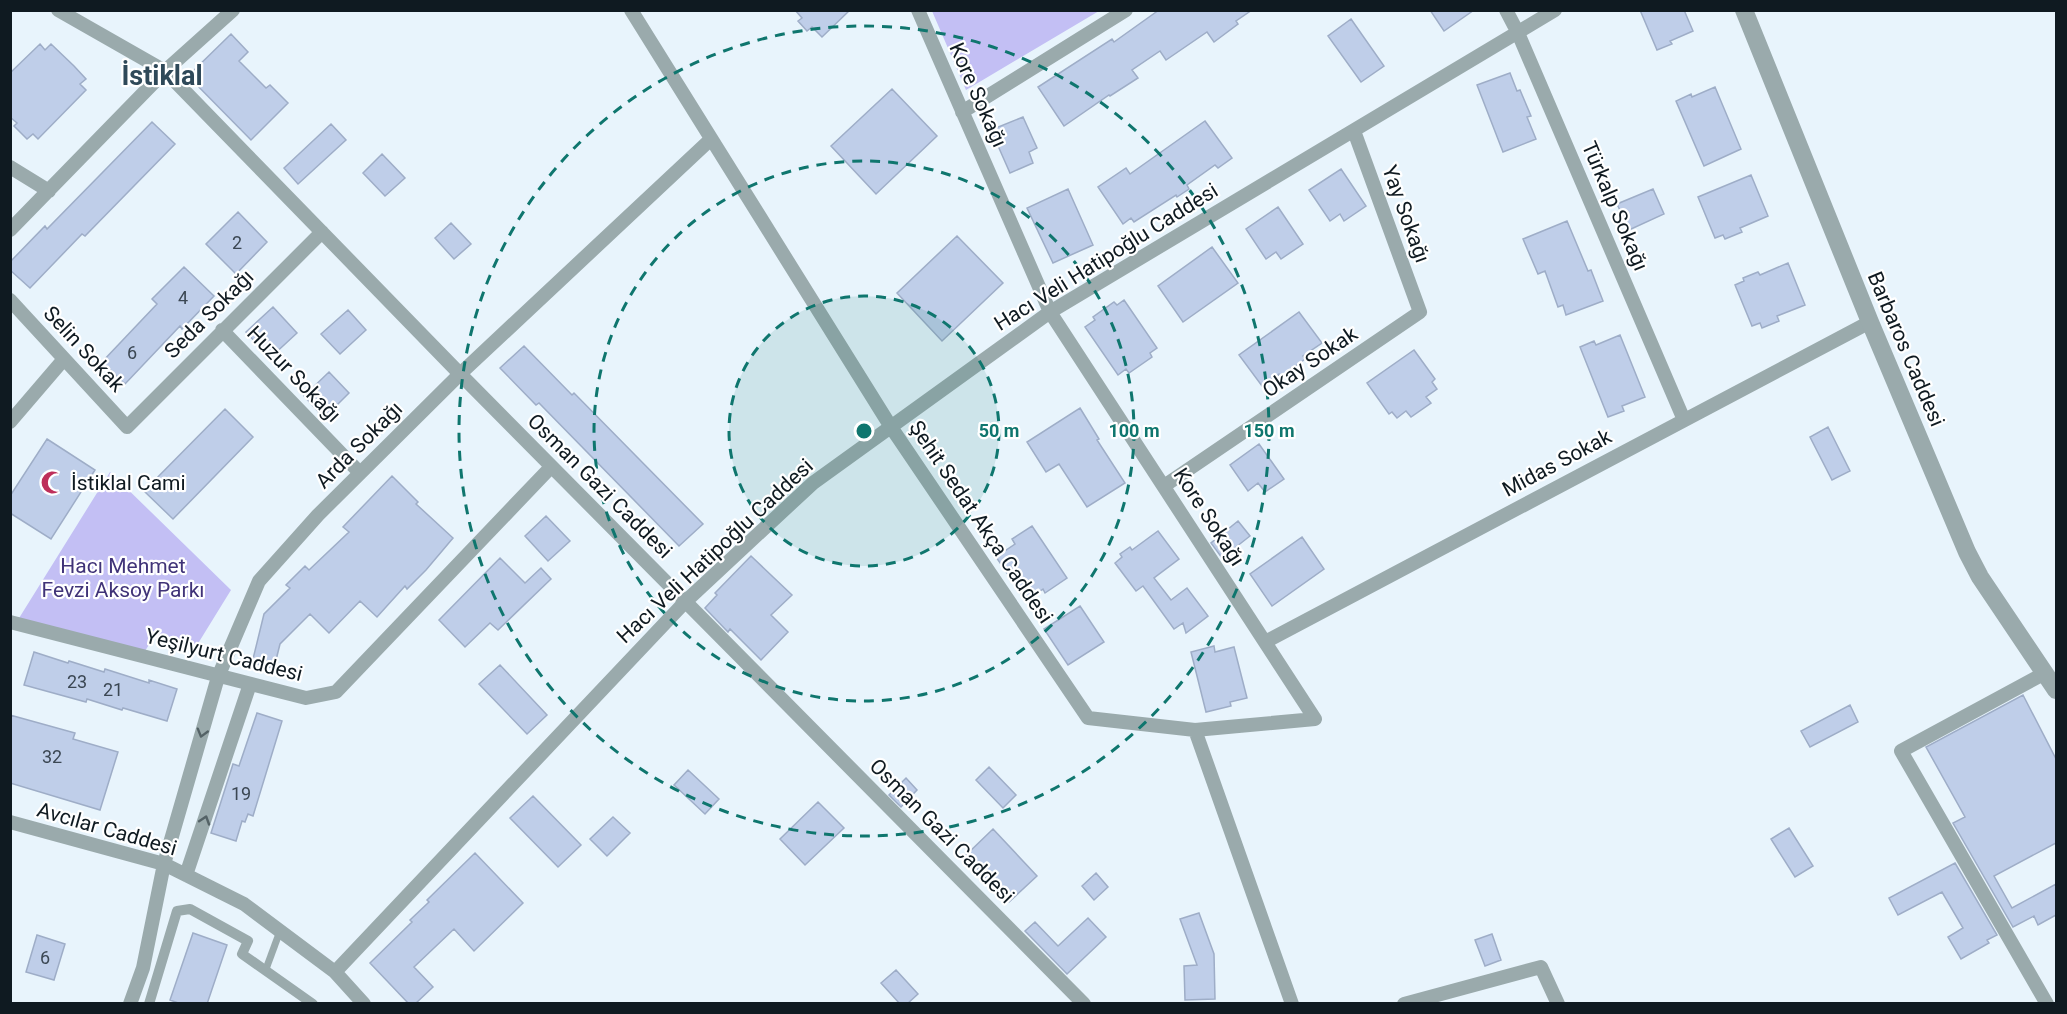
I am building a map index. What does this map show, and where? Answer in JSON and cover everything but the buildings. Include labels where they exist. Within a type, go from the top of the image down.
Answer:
[{"type":"street","name":"Osman Gazi Caddesi","points":[[58,10],[165,71],[551,467],[1084,1004]]},
{"type":"street","points":[[10,230],[165,71],[233,10]]},
{"type":"street","name":"Şehit Sedat Akça Caddesi","points":[[631,10],[891,427],[1088,718],[1195,730],[1315,719]]},
{"type":"street","name":"Kore Sokağı","points":[[918,10],[1050,312],[1315,719]]},
{"type":"street","points":[[962,112],[1126,10]]},
{"type":"street","name":"Türkalp Sokağı","points":[[1506,10],[1518,33],[1684,420]]},
{"type":"street","name":"Hacı Veli Hatipoğlu Caddesi","points":[[335,972],[685,602],[813,483],[1050,312],[1555,10]]},
{"type":"street","name":"Barbaros Caddesi","points":[[1744,11],[1870,322],[1967,552],[1980,577],[2056,690]]},
{"type":"street","name":"Yay Sokağı","points":[[1354,131],[1420,312]]},
{"type":"street","name":"Arda Sokağı","points":[[130,1004],[143,968],[164,864],[218,676],[259,580],[318,515],[460,374],[711,139]]},
{"type":"street","points":[[10,167],[49,190]]},
{"type":"street","name":"Seda Sokağı","points":[[127,427],[322,232]]},
{"type":"street","name":"Selin Sokak","points":[[10,300],[127,427]]},
{"type":"street","name":"Okay Sokak","points":[[1164,486],[1420,312]]},
{"type":"street","name":"Midas Sokak","points":[[1265,642],[1870,322]]},
{"type":"street","name":"Huzur Sokağı","points":[[222,330],[360,473]]},
{"type":"street","points":[[10,422],[64,359]]},
{"type":"street","name":"Yeşilyurt Caddesi","points":[[10,622],[306,698],[336,692],[551,467]]},
{"type":"street","points":[[2045,673],[1901,751],[2047,1004]]},
{"type":"street","points":[[186,875],[250,684]]},
{"type":"street","points":[[1195,730],[1292,1004]]},
{"type":"street","name":"Avcılar Caddesi","points":[[11,825],[164,864],[244,904],[335,972],[359,1001]]},
{"type":"street","points":[[150,1004],[177,911],[190,909],[248,941],[242,954],[313,1004]]},
{"type":"street","points":[[1404,1004],[1541,967],[1558,1004]]},
{"type":"lane","points":[[266,969],[280,931]]},
{"type":"green space","points":[[932,11],[1099,11],[966,90]]},
{"type":"green space","name":"Hacı Mehmet Fevzi Aksoy Parkı","points":[[110,472],[231,590],[194,650],[154,637],[145,651],[16,623]]},
{"type":"place","name":"İstiklal Cami","points":[[53,483]]},
{"type":"district","name":"İstiklal","points":[[162,76]]}]
